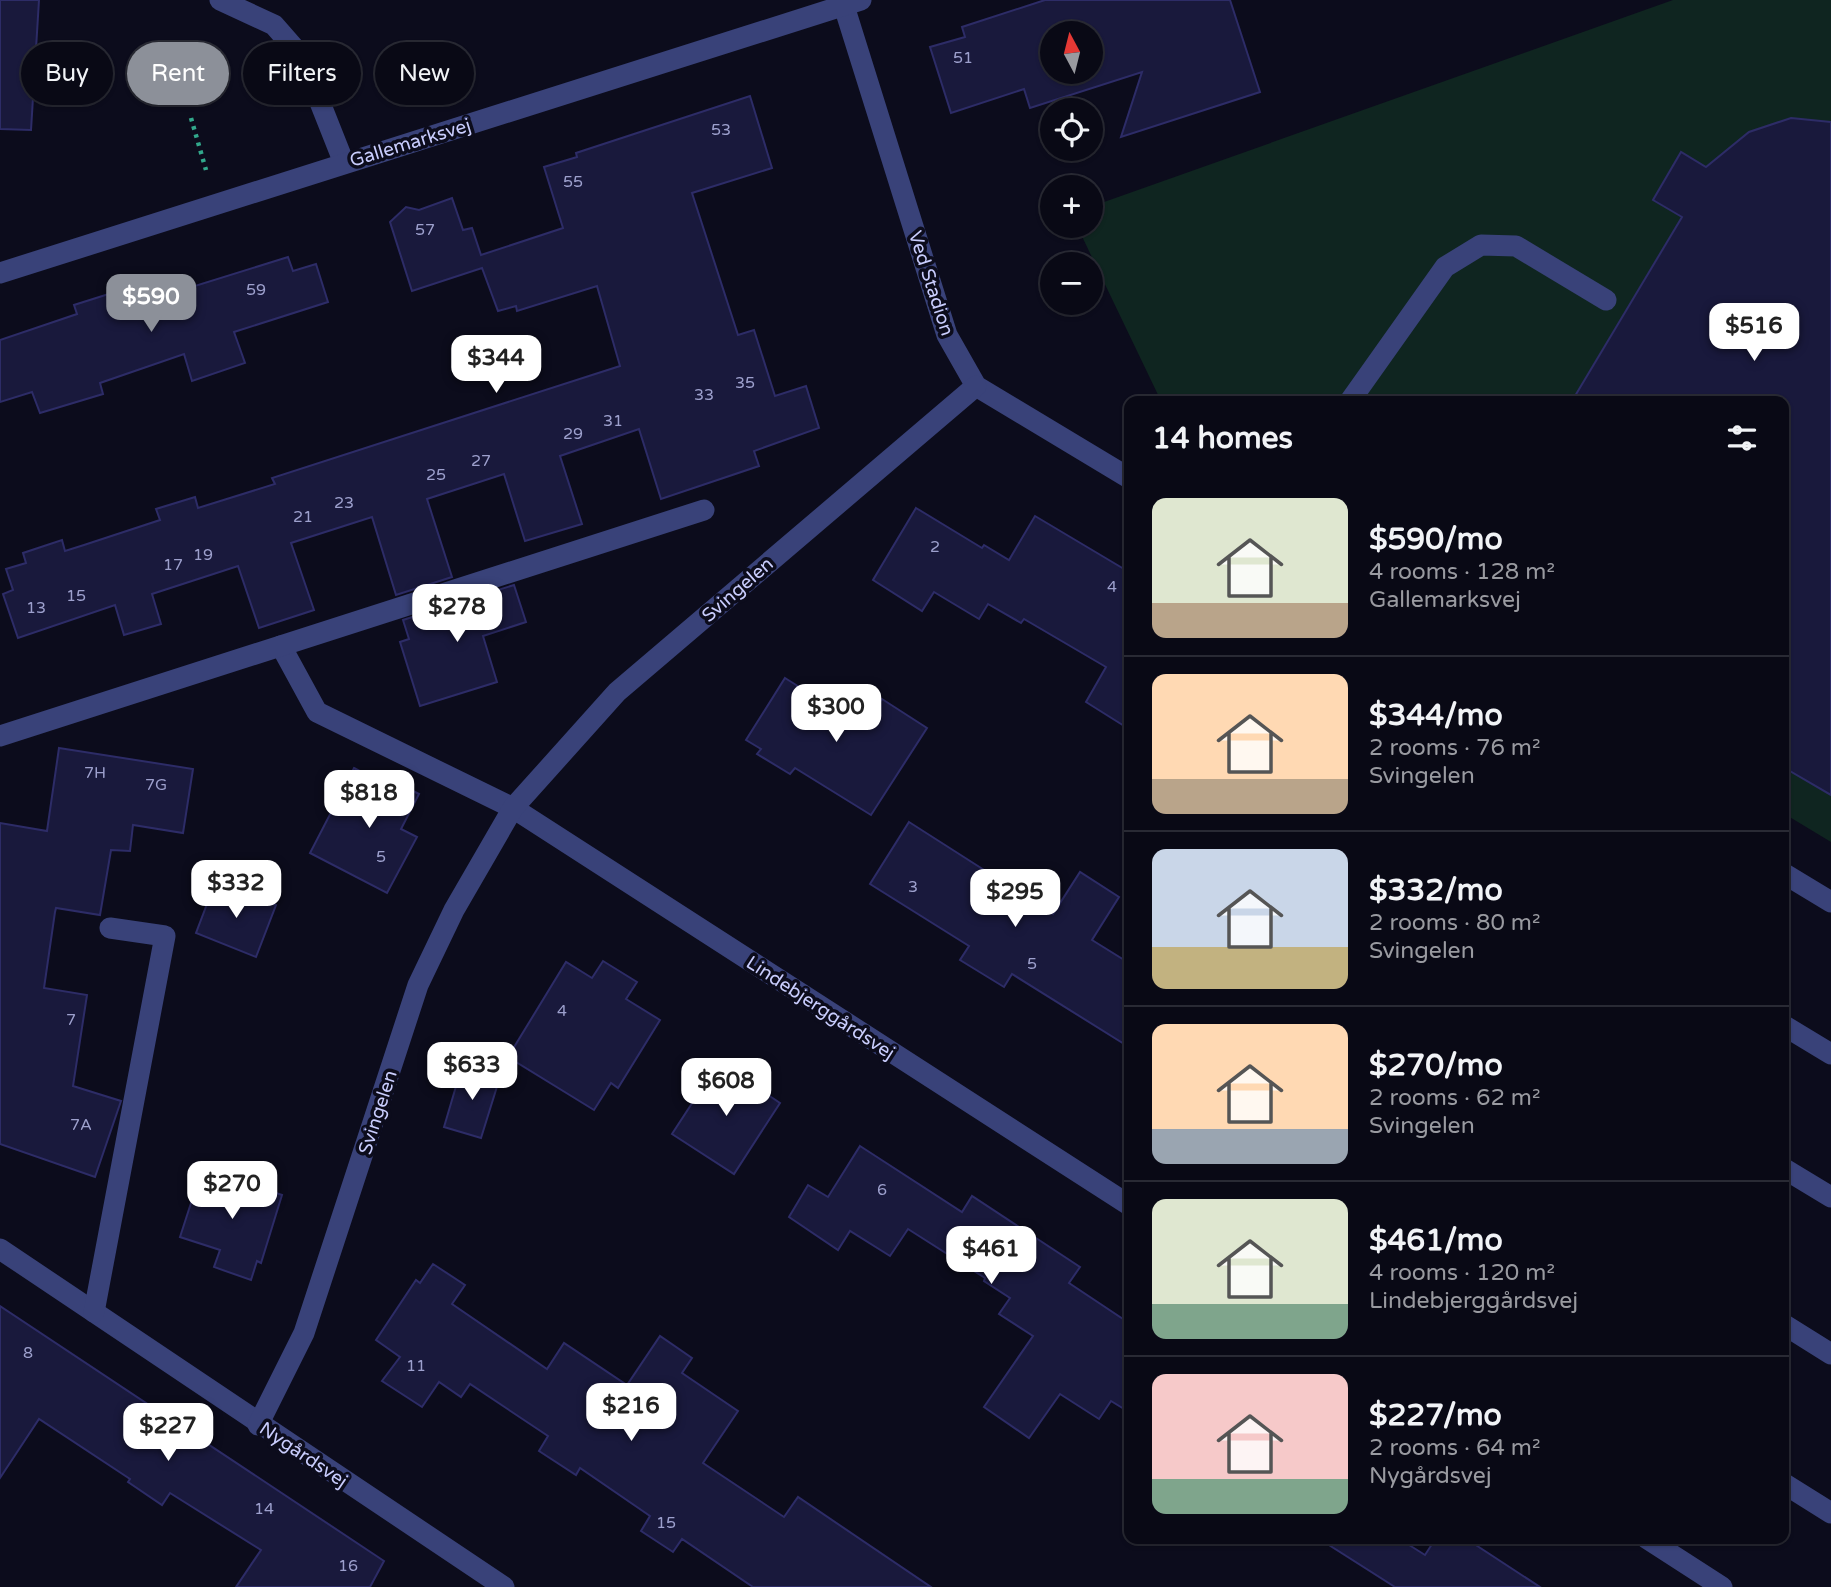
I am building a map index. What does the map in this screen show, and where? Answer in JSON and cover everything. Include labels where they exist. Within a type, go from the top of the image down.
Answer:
[{"type":"street","points":[[220,0],[274,25],[302,57],[344,163]]},
{"type":"street","name":"Gallemarksvej","points":[[0,273],[853,3]]},
{"type":"street","name":"Ved Stadion","points":[[853,3],[947,335],[976,386],[1124,475]]},
{"type":"street","points":[[1354,396],[1445,267],[1481,245],[1516,246],[1606,300]]},
{"type":"street","name":"Svingelen","points":[[258,1424],[304,1333],[418,985],[454,910],[513,808],[617,692],[976,386]]},
{"type":"street","points":[[0,736],[704,510]]},
{"type":"street","points":[[281,646],[317,712],[513,808]]},
{"type":"street","name":"Lindebjerggårdsvej","points":[[513,808],[1124,1202]]},
{"type":"street","points":[[1789,877],[1831,902]]},
{"type":"street","points":[[94,1312],[165,936],[110,928]]},
{"type":"street","points":[[1789,1029],[1831,1054]]},
{"type":"street","points":[[1789,1172],[1831,1197]]},
{"type":"street","name":"Nygårdsvej","points":[[0,1249],[504,1587]]},
{"type":"street","points":[[1789,1328],[1831,1354]]},
{"type":"street","points":[[1789,1487],[1831,1513]]},
{"type":"street","points":[[1655,1544],[1722,1587]]},
{"type":"path","points":[[191,118],[215,205]]},
{"type":"green space","points":[[1673,0],[1831,0],[1831,842],[1789,817],[1789,396],[1159,396],[1103,280],[1103,252],[1089,252],[1083,238],[1103,238],[1103,202]]},
{"type":"building","points":[[0,0],[39,0],[36,42],[21,42],[21,105],[33,105],[31,130],[0,129]]},
{"type":"building","points":[[1045,0],[1230,0],[1260,92],[1121,137],[1142,72],[1061,98],[1040,98],[1040,105],[1030,108],[1024,89],[951,113],[930,47],[965,37],[962,27]]},
{"type":"building","points":[[750,96],[772,168],[692,193],[738,335],[754,330],[775,396],[806,386],[819,428],[754,451],[759,466],[661,499],[639,429],[560,456],[582,524],[525,541],[504,474],[427,499],[452,577],[396,595],[372,517],[291,543],[314,610],[259,628],[238,566],[152,594],[161,624],[124,635],[115,605],[18,638],[3,594],[13,590],[6,569],[26,563],[23,553],[62,540],[65,551],[160,520],[156,509],[195,497],[198,508],[275,484],[272,478],[620,366],[597,286],[517,311],[516,306],[498,311],[482,268],[412,291],[390,222],[406,207],[419,210],[452,198],[463,230],[472,228],[481,255],[563,228],[544,167],[577,157],[576,153]]},
{"type":"building","points":[[1791,118],[1831,122],[1831,795],[1789,770],[1789,396],[1575,396],[1682,217],[1653,200],[1681,152],[1706,167],[1749,132]]},
{"type":"building","points":[[288,257],[293,271],[316,264],[328,302],[234,332],[245,363],[192,381],[184,354],[100,383],[103,394],[40,413],[32,392],[0,402],[0,340],[77,314],[74,305],[115,292],[121,309]]},
{"type":"building","points":[[916,508],[982,548],[984,545],[1009,560],[1035,516],[1124,569],[1124,726],[1086,702],[1106,667],[1024,619],[1021,623],[988,604],[979,619],[934,592],[922,611],[873,580]]},
{"type":"building","points":[[514,585],[526,622],[483,636],[497,682],[420,706],[400,642],[409,639],[403,620]]},
{"type":"building","points":[[785,678],[863,727],[882,699],[927,728],[871,815],[795,768],[790,774],[757,754],[761,749],[746,740]]},
{"type":"building","points":[[59,748],[193,769],[183,833],[133,825],[130,851],[111,850],[100,915],[56,908],[55,912],[44,988],[87,995],[73,1086],[121,1101],[95,1177],[0,1144],[0,823],[47,831]]},
{"type":"building","points":[[354,768],[376,780],[379,773],[419,794],[401,829],[417,837],[387,893],[310,853]]},
{"type":"building","points":[[909,822],[1053,914],[1080,872],[1119,897],[1092,940],[1124,960],[1124,1044],[1012,974],[1004,987],[960,960],[969,946],[870,884]]},
{"type":"building","points":[[215,883],[276,905],[256,957],[196,933]]},
{"type":"building","points":[[603,961],[637,982],[626,999],[660,1020],[618,1088],[611,1083],[594,1110],[508,1057],[566,962],[592,978]]},
{"type":"building","points":[[719,1062],[780,1103],[734,1174],[672,1134]]},
{"type":"building","points":[[462,1066],[500,1077],[481,1138],[444,1127]]},
{"type":"building","points":[[860,1146],[962,1212],[972,1196],[1080,1267],[1069,1283],[1124,1320],[1124,1409],[1111,1401],[1099,1419],[1060,1394],[1029,1438],[984,1407],[1033,1336],[999,1314],[1010,1298],[984,1281],[985,1278],[908,1229],[890,1256],[850,1231],[838,1250],[789,1217],[808,1185],[828,1197]]},
{"type":"building","points":[[202,1169],[282,1195],[261,1263],[257,1261],[251,1280],[214,1267],[220,1250],[180,1237]]},
{"type":"building","points":[[433,1264],[465,1285],[452,1304],[547,1369],[564,1343],[627,1385],[660,1336],[692,1358],[682,1373],[738,1411],[703,1463],[784,1517],[798,1497],[931,1587],[753,1587],[682,1539],[673,1552],[641,1531],[650,1516],[580,1468],[576,1475],[539,1451],[548,1436],[470,1384],[461,1397],[439,1382],[422,1407],[382,1381],[400,1357],[376,1340],[416,1280],[420,1283]]},
{"type":"building","points":[[0,1306],[384,1561],[370,1587],[236,1587],[261,1550],[170,1493],[162,1505],[128,1482],[130,1479],[39,1419],[0,1478]]},
{"type":"building","points":[[1327,1544],[1408,1544],[1425,1555],[1432,1544],[1474,1544],[1540,1587],[1395,1587]]}]
